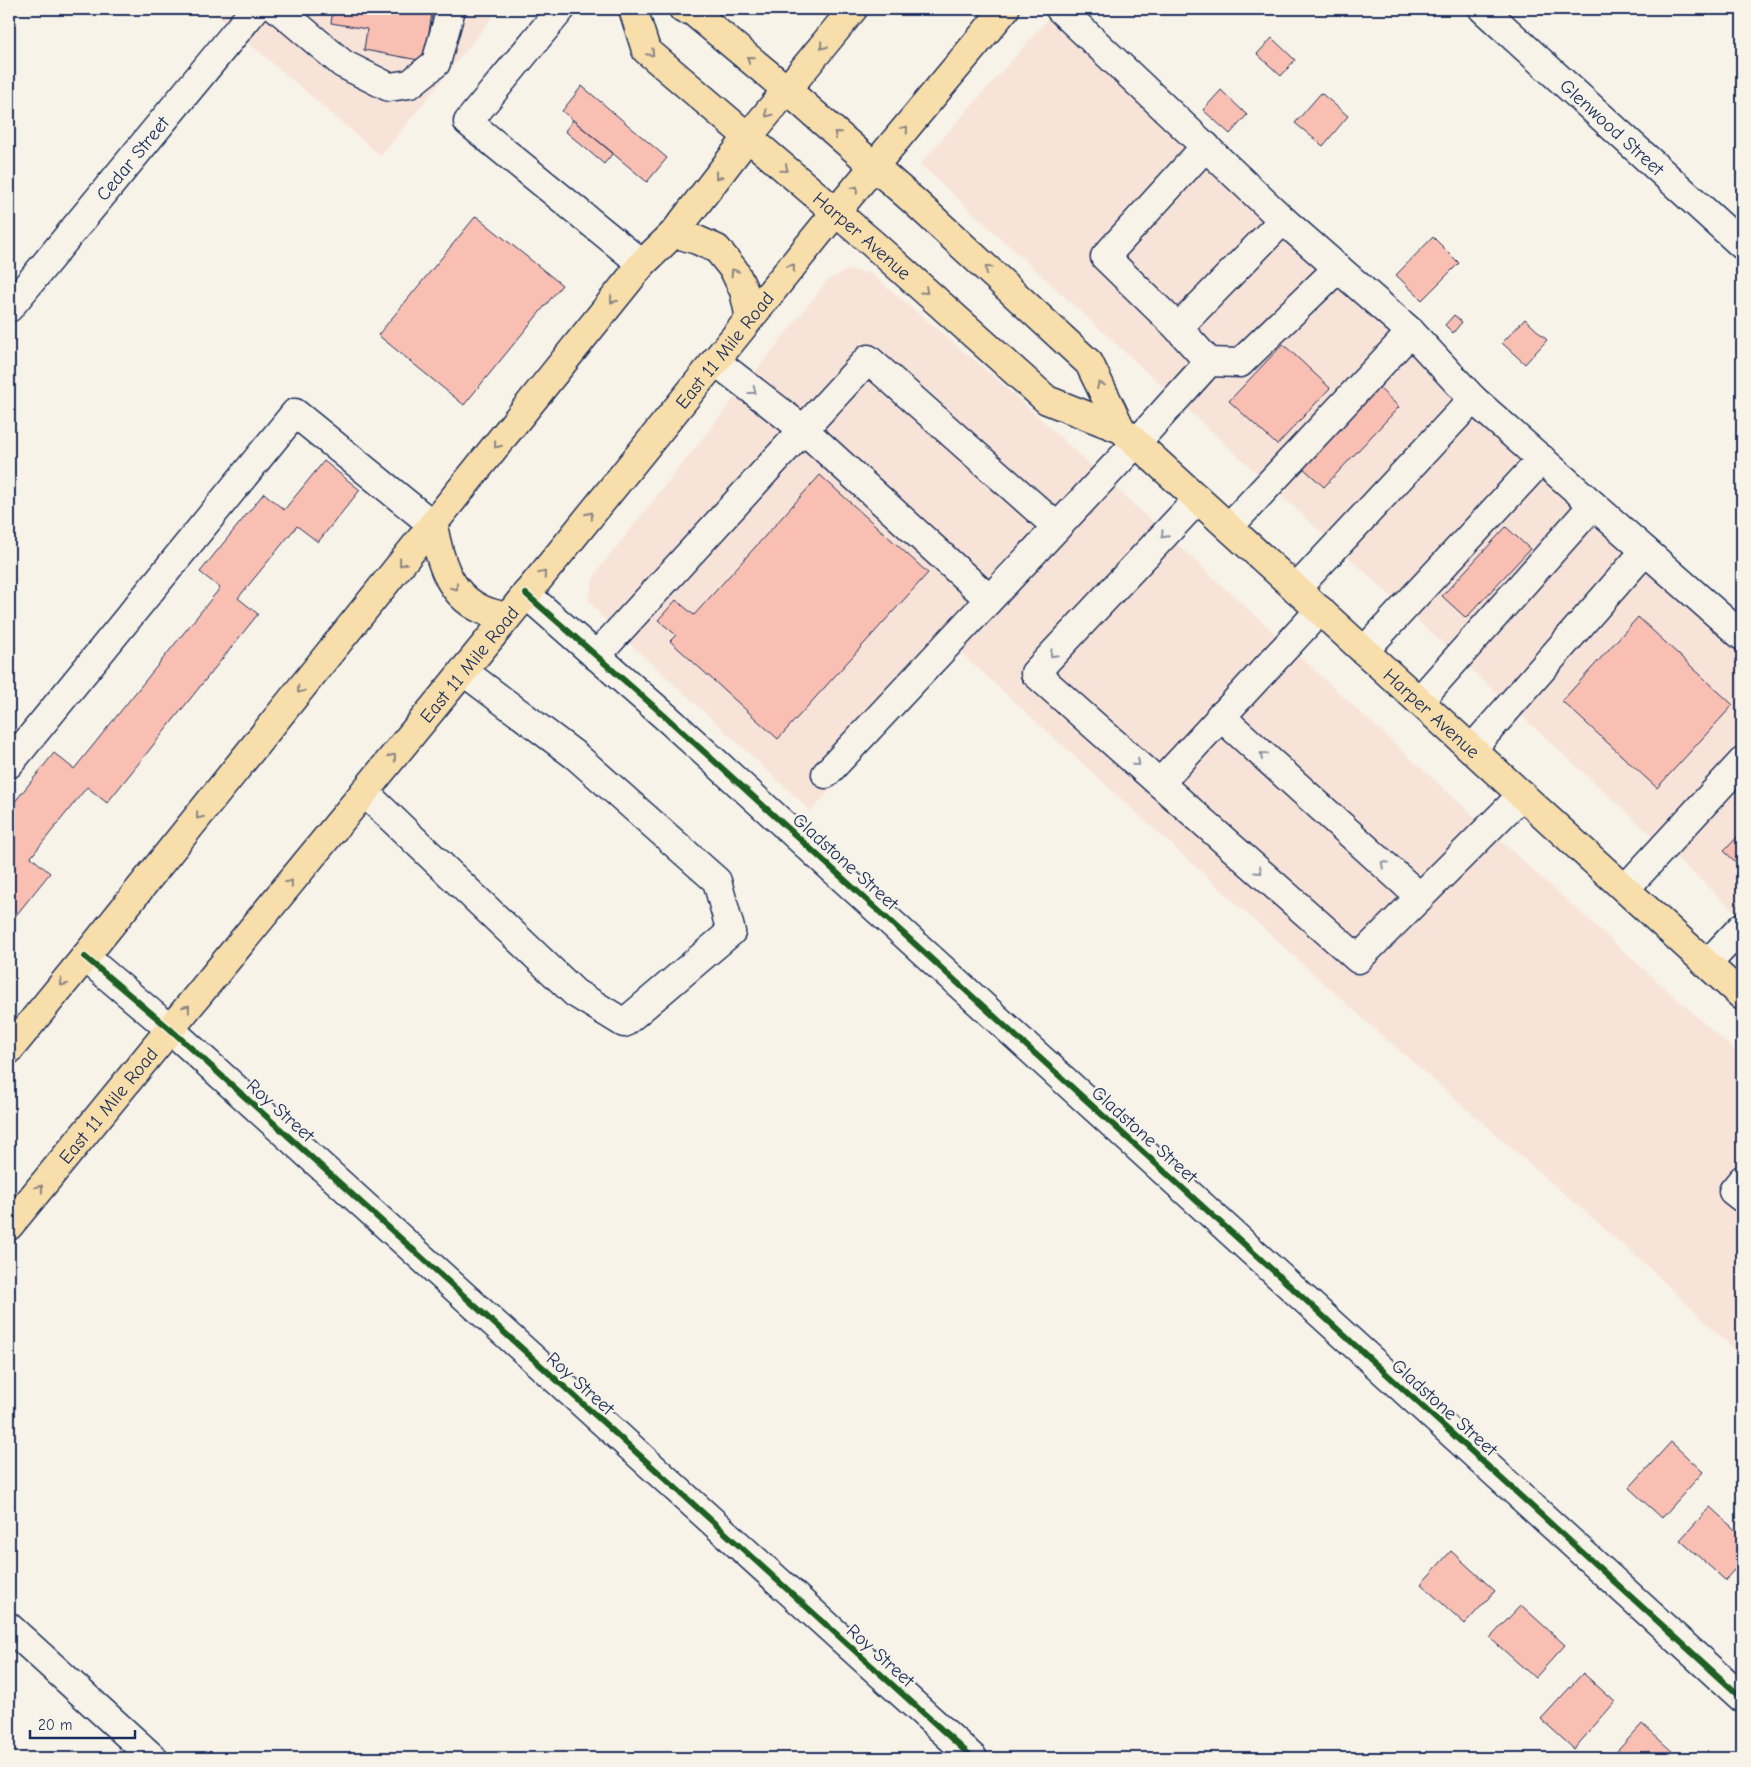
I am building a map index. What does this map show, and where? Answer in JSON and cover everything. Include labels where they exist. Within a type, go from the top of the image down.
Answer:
[{"type":"main road","name":"Harper Avenue","points":[[633,9],[646,50],[872,243],[1047,400],[1129,436],[1742,996]]},
{"type":"main road","name":"Harper Avenue","points":[[683,9],[691,10],[916,202],[1089,362],[1129,436]]},
{"type":"main road","points":[[9,1050],[642,264],[674,233],[853,9]]},
{"type":"main road","name":"East 11 Mile Road","points":[[9,1226],[835,213],[1005,9]]},
{"type":"main road","points":[[674,233],[717,249],[734,270],[744,291],[750,318]]},
{"type":"main road","points":[[433,525],[438,552],[447,577],[463,597],[481,609],[507,617]]},
{"type":"street","points":[[278,9],[343,64],[389,87],[410,84],[436,63],[451,9]]},
{"type":"street","points":[[561,9],[468,122],[642,264]]},
{"type":"street","points":[[1060,9],[1283,220],[1411,332],[1473,399],[1742,636]]},
{"type":"street","name":"Glenwood Street","points":[[1483,9],[1742,245]]},
{"type":"street","name":"Cedar Street","points":[[9,308],[242,14]]},
{"type":"street","points":[[1206,146],[1105,257],[1178,328],[1208,362]]},
{"type":"street","points":[[1178,328],[1283,220]]},
{"type":"street","points":[[826,774],[1057,527],[1129,436],[1208,362],[1240,363],[1338,268]]},
{"type":"street","points":[[1228,527],[1411,332]]},
{"type":"street","points":[[596,656],[868,359],[1057,527]]},
{"type":"street","points":[[715,361],[804,430],[989,599]]},
{"type":"street","points":[[1296,589],[1473,399]]},
{"type":"street","points":[[9,764],[295,413],[433,525]]},
{"type":"street","points":[[1364,651],[1542,459]]},
{"type":"street","points":[[1198,499],[1035,673],[1358,959],[1522,795]]},
{"type":"street","points":[[1419,701],[1593,505]]},
{"type":"street","points":[[1472,749],[1645,551]]},
{"type":"street","name":"Gladstone Street","points":[[526,594],[682,732],[1742,1698]]},
{"type":"street","points":[[1160,783],[1320,610]]},
{"type":"street","points":[[364,792],[575,993],[624,1023],[731,932],[717,881],[576,756],[463,671]]},
{"type":"street","points":[[1220,716],[1420,897]]},
{"type":"street","points":[[1625,889],[1742,762]]},
{"type":"street","points":[[1707,964],[1742,927]]},
{"type":"street","points":[[85,957],[170,1029]]},
{"type":"street","name":"Roy Street","points":[[170,1029],[973,1758]]},
{"type":"street","points":[[9,1627],[153,1758]]},
{"type":"shaded area","points":[[209,9],[499,9],[381,156]]},
{"type":"shaded area","points":[[1057,9],[1742,630],[1742,918],[920,164]]},
{"type":"shaded area","points":[[847,270],[870,273],[999,381],[1516,855],[1742,1057],[1742,1357],[1645,1264],[1361,1017],[960,652],[811,811],[606,621],[588,600],[595,574],[828,280]]},
{"type":"building","points":[[333,9],[407,9],[432,14],[424,61],[364,50],[367,29],[331,23]]},
{"type":"building","points":[[1272,38],[1295,60],[1281,76],[1257,54]]},
{"type":"building","points":[[582,86],[667,158],[647,182],[562,111]]},
{"type":"building","points":[[1221,90],[1247,115],[1230,134],[1203,110]]},
{"type":"building","points":[[1321,93],[1348,116],[1323,146],[1295,123]]},
{"type":"building","points":[[573,120],[613,153],[604,164],[565,131]]},
{"type":"building","points":[[476,216],[562,285],[464,405],[378,335]]},
{"type":"building","points":[[1433,237],[1459,263],[1422,300],[1396,275]]},
{"type":"building","points":[[1454,315],[1462,322],[1453,333],[1445,325]]},
{"type":"building","points":[[1525,319],[1547,340],[1525,364],[1502,343]]},
{"type":"building","points":[[1283,344],[1330,388],[1277,445],[1229,401]]},
{"type":"building","points":[[1377,386],[1399,407],[1324,487],[1302,467]]},
{"type":"building","points":[[324,461],[360,490],[318,542],[297,526],[238,598],[258,614],[107,803],[87,787],[31,857],[50,873],[9,924],[9,809],[54,753],[74,769],[220,588],[200,572],[264,493],[284,510]]},
{"type":"building","points":[[820,475],[928,573],[778,739],[670,641],[676,635],[658,620],[676,600],[694,615]]},
{"type":"building","points":[[1506,527],[1530,549],[1466,618],[1442,596]]},
{"type":"building","points":[[1638,617],[1733,705],[1657,788],[1562,701]]},
{"type":"building","points":[[1742,832],[1742,868],[1724,851]]},
{"type":"building","points":[[1671,1442],[1703,1472],[1662,1518],[1629,1488]]},
{"type":"building","points":[[1710,1507],[1742,1536],[1742,1561],[1725,1580],[1680,1540]]},
{"type":"building","points":[[1451,1551],[1495,1591],[1465,1624],[1421,1584]]},
{"type":"building","points":[[1521,1605],[1565,1645],[1535,1678],[1490,1638]]},
{"type":"building","points":[[1583,1673],[1615,1702],[1574,1749],[1541,1719]]},
{"type":"building","points":[[1642,1724],[1675,1754],[1670,1758],[1611,1758]]},
{"type":"cycle path","points":[[526,594],[667,718],[1742,1698]]},
{"type":"cycle path","points":[[85,957],[170,1029],[973,1758]]}]
